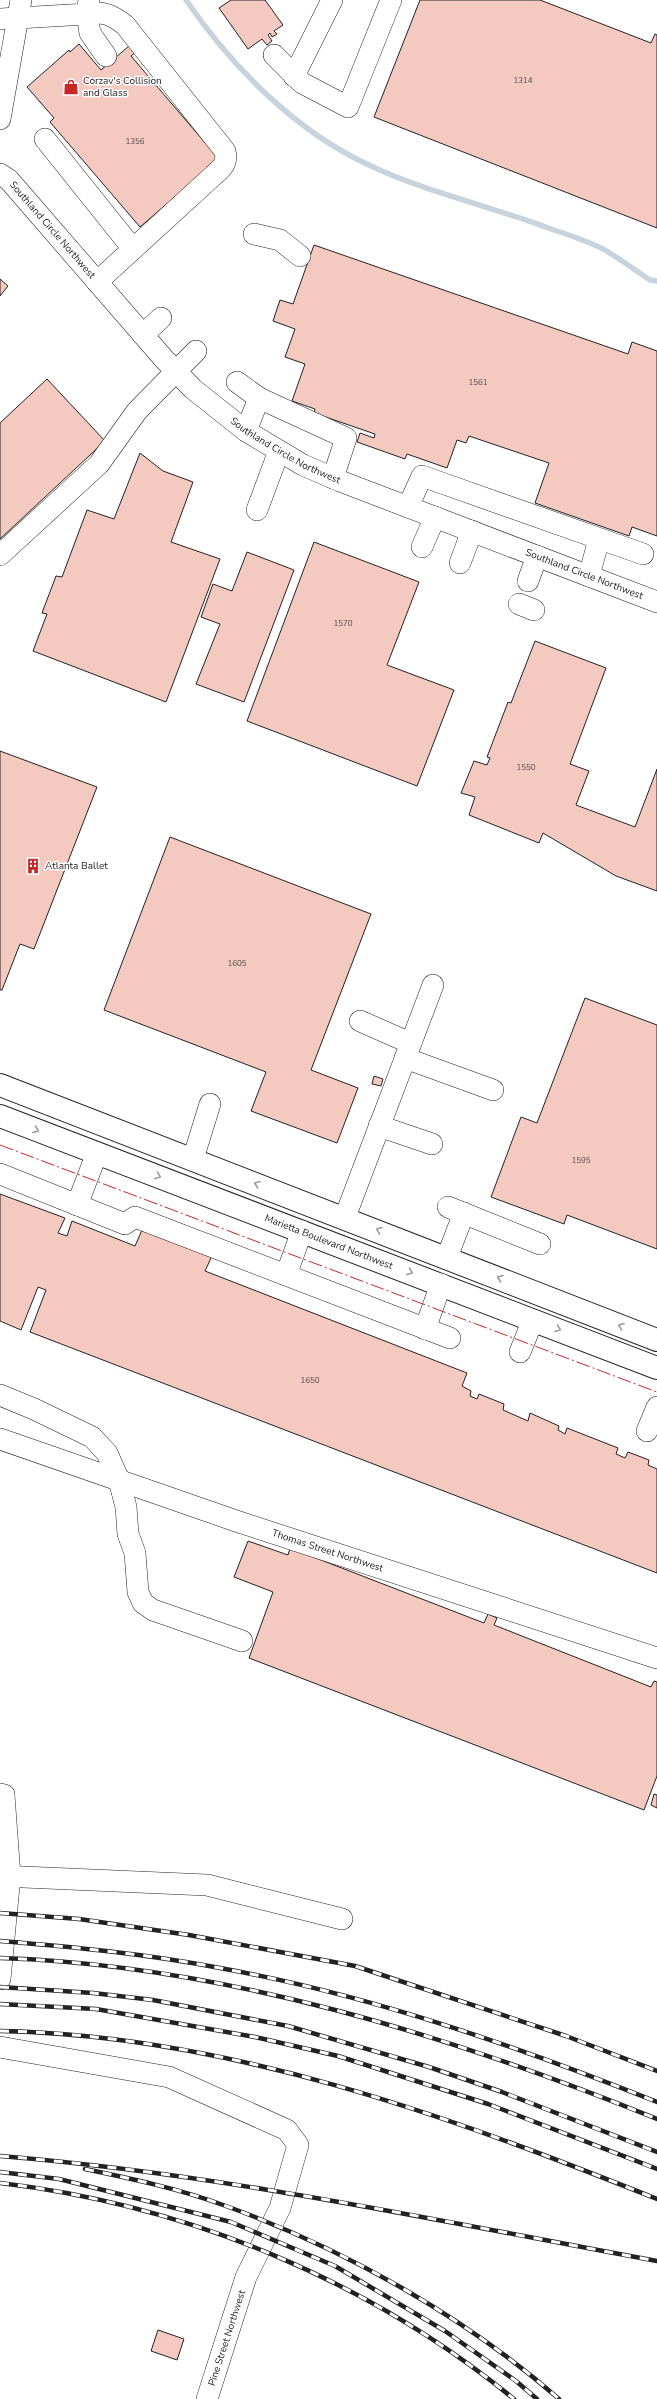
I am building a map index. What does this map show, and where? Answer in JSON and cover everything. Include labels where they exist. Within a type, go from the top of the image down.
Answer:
[{"type":"main road","points":[[0,1085],[345,1217],[657,1340]]},
{"type":"main road","name":"Marietta Boulevard Northwest","points":[[0,1116],[657,1368]]},
{"type":"street","points":[[294,76],[332,0]]},
{"type":"street","points":[[274,55],[302,83],[348,107],[391,0]]},
{"type":"street","points":[[88,7],[90,33],[106,56]]},
{"type":"street","points":[[0,119],[13,12],[88,7],[115,17],[125,25],[225,151],[227,158],[224,166],[97,282]]},
{"type":"street","points":[[45,139],[133,249]]},
{"type":"street","name":"Southland Circle Northwest","points":[[0,174],[9,180],[175,371],[193,389],[246,431],[303,465],[333,478],[657,602]]},
{"type":"street","points":[[254,234],[280,240],[300,256]]},
{"type":"street","points":[[143,335],[161,318]]},
{"type":"street","points":[[0,555],[99,464],[137,411],[196,351]]},
{"type":"street","points":[[237,382],[260,398],[346,438],[333,478]]},
{"type":"street","points":[[246,431],[260,398]]},
{"type":"street","points":[[257,510],[279,451]]},
{"type":"street","points":[[408,507],[422,476],[643,554]]},
{"type":"street","points":[[422,547],[435,517]]},
{"type":"street","points":[[460,563],[472,531]]},
{"type":"street","points":[[589,576],[599,539]]},
{"type":"street","points":[[528,581],[537,556]]},
{"type":"street","points":[[345,1217],[433,985]]},
{"type":"street","points":[[360,1021],[408,1051],[493,1090]]},
{"type":"street","points":[[193,1159],[210,1104]]},
{"type":"street","points":[[379,1126],[432,1144]]},
{"type":"street","points":[[77,1205],[97,1153]]},
{"type":"street","points":[[0,1174],[125,1224],[135,1217],[450,1338]]},
{"type":"street","points":[[447,1257],[456,1210],[540,1244]]},
{"type":"street","points":[[286,1275],[302,1231]]},
{"type":"street","points":[[425,1329],[441,1284]]},
{"type":"street","points":[[520,1352],[533,1320]]},
{"type":"street","points":[[0,1395],[34,1409],[92,1437],[107,1452],[118,1480],[126,1507],[128,1534],[135,1553],[138,1592],[143,1603],[153,1610],[242,1641]]},
{"type":"street","points":[[648,1431],[657,1407]]},
{"type":"street","name":"Thomas Street Northwest","points":[[0,1439],[236,1521],[657,1658]]},
{"type":"street","points":[[0,1794],[4,1795],[5,1876],[0,1973]]},
{"type":"street","points":[[5,1876],[207,1885],[342,1919]]},
{"type":"street","name":"Pine Street Northwest","points":[[0,2048],[169,2077],[287,2130],[298,2145],[280,2208],[246,2277],[207,2399]]},
{"type":"building","points":[[231,0],[265,0],[283,25],[274,31],[277,34],[272,37],[270,33],[268,35],[272,41],[267,45],[262,39],[248,49],[219,8]]},
{"type":"building","points":[[420,0],[540,0],[651,43],[655,34],[657,35],[657,228],[374,117]]},
{"type":"building","points":[[136,40],[142,47],[131,56],[219,159],[140,227],[50,122],[54,118],[27,87],[69,50],[70,52],[79,44],[101,70]]},
{"type":"building","points":[[314,245],[628,354],[632,342],[657,351],[657,536],[632,527],[629,536],[535,503],[549,463],[469,436],[466,443],[457,440],[447,468],[407,454],[405,459],[357,442],[360,433],[374,438],[375,434],[314,413],[315,409],[292,401],[305,364],[285,357],[295,329],[273,321],[280,300],[293,304]]},
{"type":"building","points":[[0,279],[8,286],[0,296]]},
{"type":"building","points":[[47,379],[105,441],[0,539],[0,423]]},
{"type":"building","points":[[140,453],[163,471],[193,482],[171,542],[220,559],[166,702],[33,651],[47,614],[42,613],[56,576],[62,577],[87,510],[114,519]]},
{"type":"building","points":[[314,542],[419,582],[387,665],[454,690],[417,786],[247,721]]},
{"type":"building","points":[[247,552],[294,570],[244,702],[196,684],[220,624],[201,617],[213,584],[232,591]]},
{"type":"building","points":[[535,641],[606,668],[570,764],[589,771],[576,805],[635,827],[657,769],[657,891],[616,876],[543,833],[539,843],[469,815],[475,797],[461,793],[474,761],[487,765],[490,758],[487,757],[508,702],[511,703]]},
{"type":"building","name":"Atlanta Ballet","points":[[0,751],[97,787],[34,949],[20,944],[2,990],[0,990]]},
{"type":"building","points":[[170,837],[371,914],[311,1070],[358,1088],[337,1143],[251,1111],[266,1072],[104,1010]]},
{"type":"building","points":[[585,998],[657,1025],[657,1249],[567,1215],[564,1224],[491,1197],[521,1117],[537,1123]]},
{"type":"building","points":[[374,1076],[383,1079],[381,1086],[372,1084]]},
{"type":"building","points":[[0,1194],[65,1218],[58,1233],[67,1236],[72,1221],[135,1246],[142,1230],[212,1256],[205,1271],[467,1373],[462,1386],[471,1391],[470,1396],[477,1399],[479,1394],[504,1404],[503,1410],[528,1421],[530,1413],[559,1426],[558,1430],[565,1434],[567,1428],[618,1448],[616,1454],[625,1458],[628,1452],[649,1460],[648,1465],[657,1469],[657,1573],[30,1332],[46,1290],[38,1287],[21,1330],[0,1321]]},
{"type":"building","points":[[248,1541],[288,1555],[290,1548],[484,1623],[488,1614],[497,1618],[494,1625],[651,1687],[654,1681],[657,1682],[657,1776],[644,1810],[249,1658],[273,1592],[234,1577]]},
{"type":"building","points":[[654,1794],[657,1795],[657,1808],[651,1805]]},
{"type":"building","points":[[158,2330],[184,2339],[177,2360],[151,2351]]},
{"type":"waterway","points":[[186,0],[204,25],[245,73],[292,116],[343,152],[371,166],[414,184],[529,221],[585,241],[605,250],[650,280],[657,281]]},
{"type":"railway","points":[[0,1913],[79,1919],[189,1935],[355,1966],[566,2036],[657,2071]]},
{"type":"railway","points":[[0,1941],[83,1948],[165,1959],[276,1979],[332,1992],[387,2007],[496,2042],[657,2102]]},
{"type":"railway","points":[[0,1958],[84,1964],[168,1974],[252,1990],[335,2010],[418,2033],[499,2060],[657,2119]]},
{"type":"railway","points":[[0,1987],[93,1993],[153,2000],[288,2026],[429,2067],[502,2092],[657,2152]]},
{"type":"railway","points":[[0,2004],[96,2009],[255,2037],[338,2056],[488,2104],[657,2169]]},
{"type":"railway","points":[[0,2031],[85,2036],[169,2047],[253,2064],[336,2085],[418,2110],[499,2138],[657,2199]]},
{"type":"railway","points":[[0,2156],[165,2174],[330,2200],[657,2261]]},
{"type":"railway","points":[[85,2169],[156,2185],[209,2200],[270,2223],[358,2264],[443,2313],[483,2340],[559,2399]]},
{"type":"railway","points":[[0,2172],[59,2179],[231,2222],[335,2266],[445,2331],[516,2381],[537,2399]]},
{"type":"railway","points":[[0,2183],[70,2194],[139,2209],[206,2230],[272,2255],[337,2284],[398,2318],[458,2356],[514,2399]]},
{"type":"power","points":[[0,1145],[657,1392]]},
{"type":"place","name":"Corzav's Collision and Glass","points":[[71,87]]},
{"type":"place","name":"Atlanta Ballet","points":[[33,866]]}]
